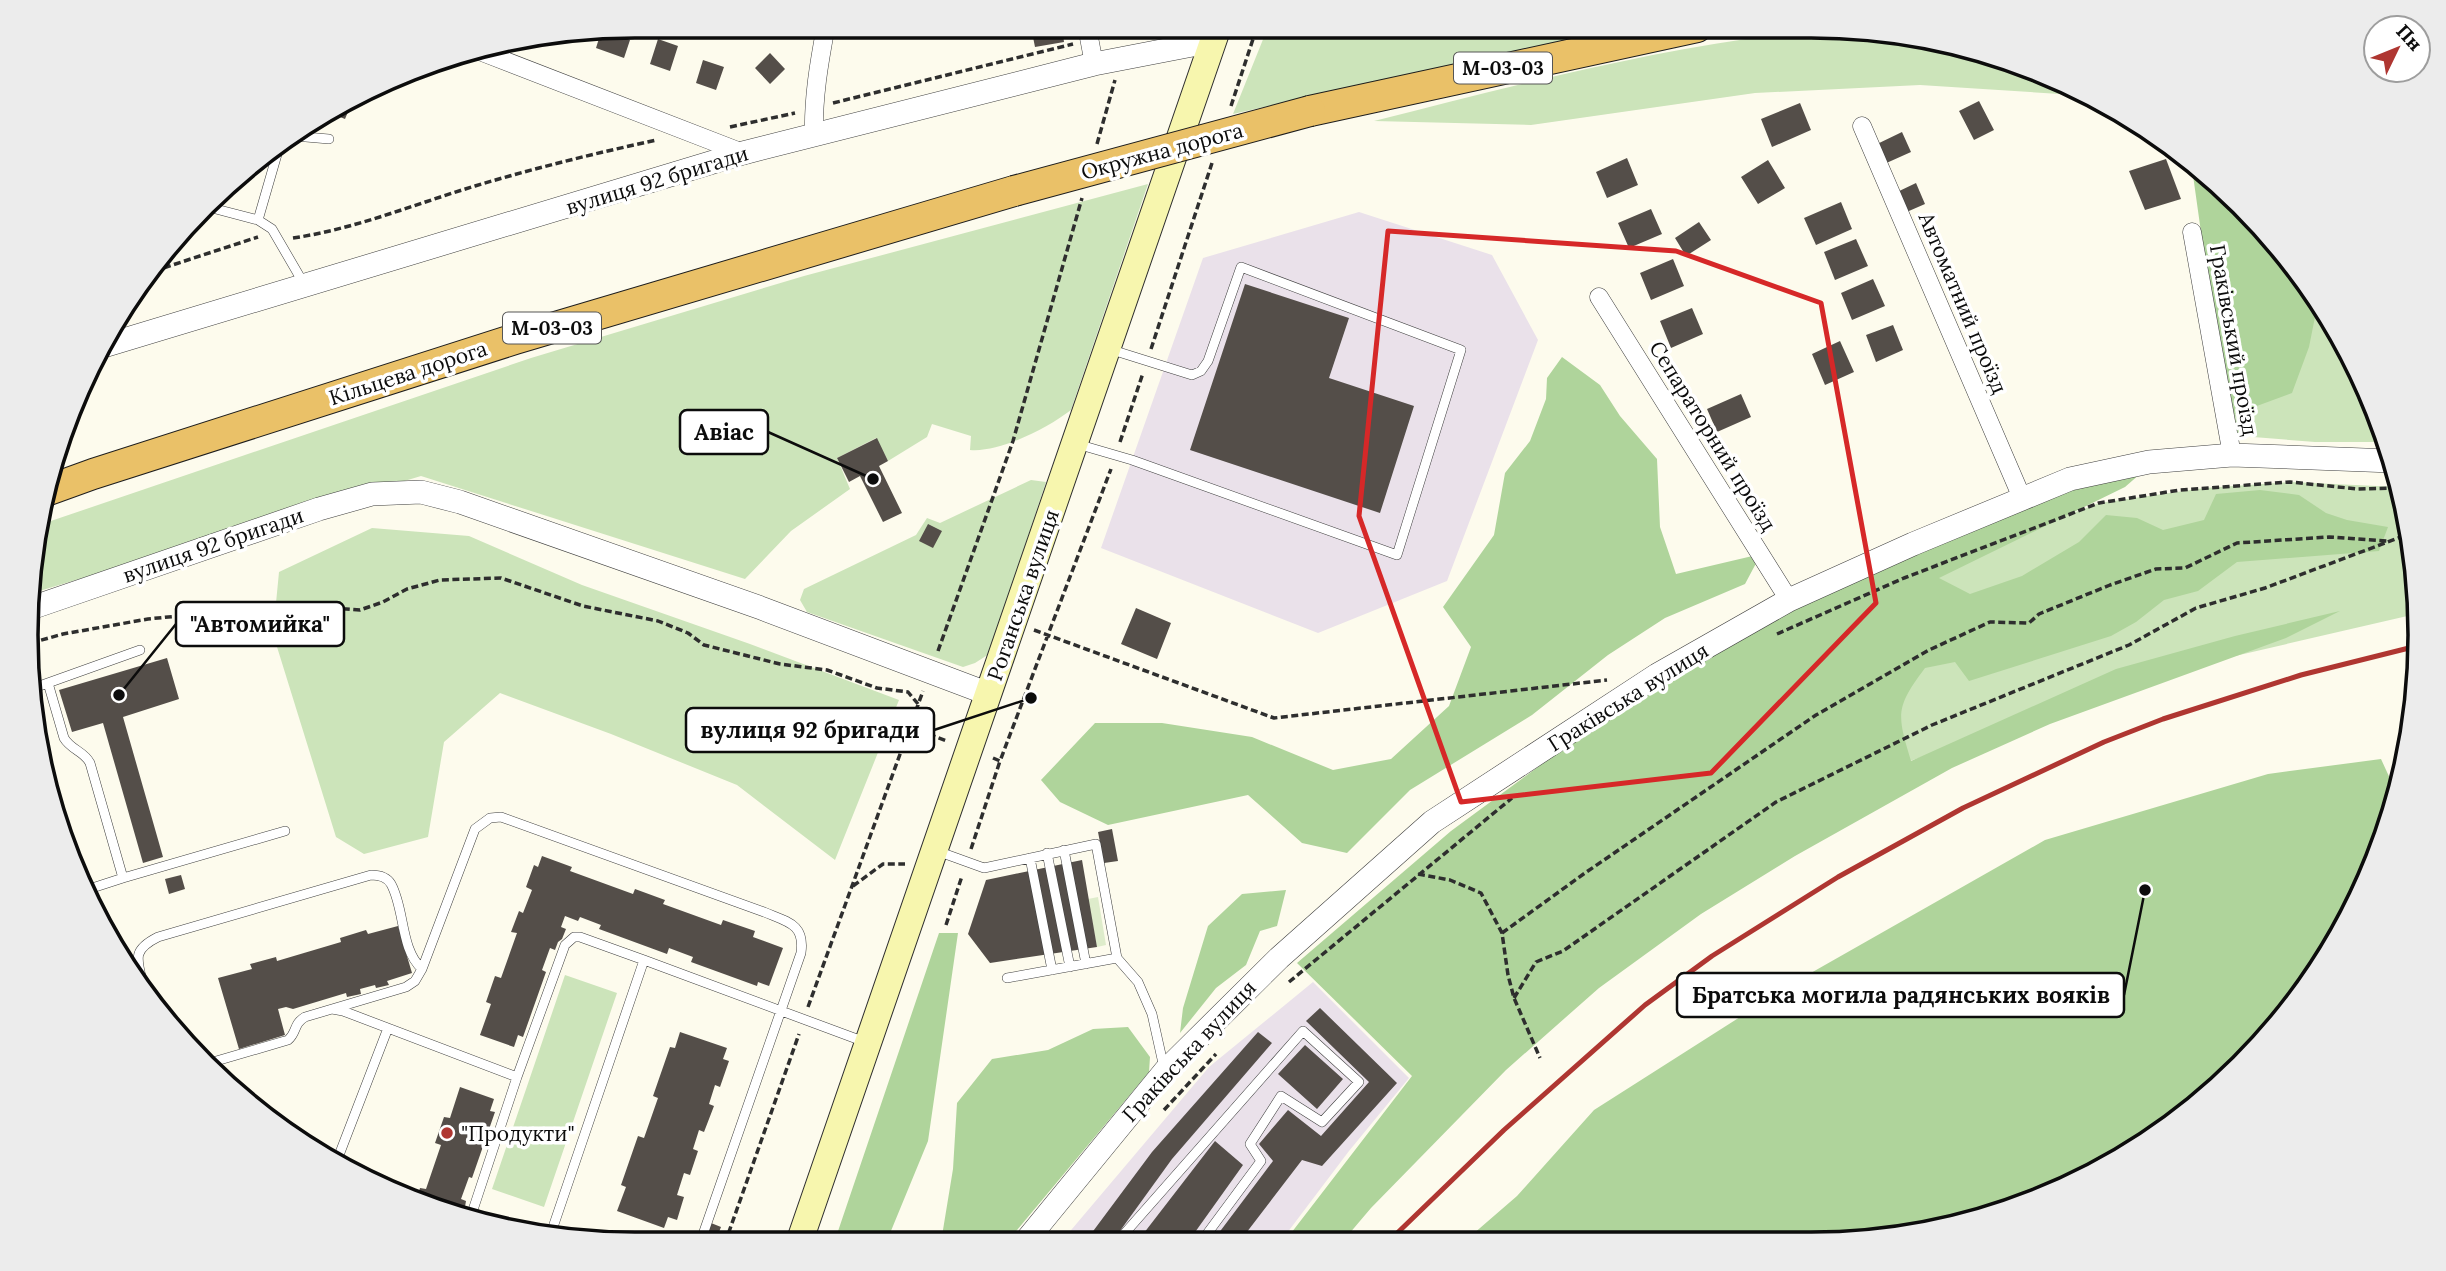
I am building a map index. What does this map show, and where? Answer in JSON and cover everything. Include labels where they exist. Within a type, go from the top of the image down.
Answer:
[{"type":"highway","name":"Окружна дорога","points":[[1014,191],[1310,111],[1646,38]]},
{"type":"highway","name":"Кільцева дорога","points":[[58,487],[515,339],[1014,191]]},
{"type":"main road","name":"Роганська вулиця","points":[[803,1232],[1215,38]]},
{"type":"street","points":[[814,136],[818,66],[824,38]]},
{"type":"street","points":[[1089,38],[1094,64]]},
{"type":"street","name":"вулиця 92 бригади","points":[[115,343],[743,153],[1200,38]]},
{"type":"street","points":[[493,56],[743,153]]},
{"type":"street","name":"Автоматний проїзд","points":[[1863,126],[2022,498]]},
{"type":"street","name":"Граківський проїзд","points":[[2192,232],[2232,455]]},
{"type":"street","name":"Сепараторний проїзд","points":[[1599,297],[1789,600]]},
{"type":"street","name":"Граківська вулиця","points":[[1033,1232],[1165,1071],[1279,958],[1432,822],[1657,675],[1789,600],[2070,479],[2149,462],[2232,455],[2381,461]]},
{"type":"street","name":"вулиця 92 бригади","points":[[40,605],[319,509],[372,494],[421,492],[460,502],[748,603],[989,694]]},
{"type":"lane","points":[[307,137],[329,139]]},
{"type":"lane","points":[[258,220],[276,159]]},
{"type":"lane","points":[[217,209],[258,220],[272,229],[305,287]]},
{"type":"lane","points":[[1076,444],[1116,455],[1397,555],[1461,350],[1241,267],[1208,361],[1201,371],[1192,375],[1108,349]]},
{"type":"lane","points":[[41,685],[140,650]]},
{"type":"lane","points":[[48,683],[64,738],[67,743],[83,752],[90,763],[123,878]]},
{"type":"lane","points":[[216,1061],[288,1040],[300,1020],[406,987],[415,981],[422,969],[475,829],[491,818],[501,817],[790,922],[798,929],[802,940],[801,953],[703,1232]]},
{"type":"lane","points":[[94,887],[285,831]]},
{"type":"lane","points":[[933,857],[984,868],[1096,844],[1117,958],[1138,982],[1152,1014],[1165,1071]]},
{"type":"lane","points":[[1064,850],[1086,964]]},
{"type":"lane","points":[[1047,853],[1070,967]]},
{"type":"lane","points":[[1030,858],[1052,970]]},
{"type":"lane","points":[[137,964],[138,953],[143,946],[158,937],[371,875],[379,875],[390,883],[413,957],[422,969]]},
{"type":"lane","points":[[473,1210],[517,1077],[569,940],[580,937],[869,1044]]},
{"type":"lane","points":[[1007,978],[1117,958]]},
{"type":"lane","points":[[553,1226],[643,960]]},
{"type":"lane","points":[[330,1009],[343,1011],[517,1077]]},
{"type":"lane","points":[[339,1154],[388,1028]]},
{"type":"lane","points":[[1126,1232],[1303,1031],[1359,1082],[1322,1122],[1281,1096],[1250,1144],[1261,1161],[1209,1232]]},
{"type":"path","points":[[167,266],[253,237],[294,238],[329,232],[475,186],[570,160],[814,108],[1070,38]]},
{"type":"path","points":[[1229,112],[1253,38]]},
{"type":"path","points":[[1096,146],[1115,79]]},
{"type":"path","points":[[946,925],[1000,761],[1116,455],[1216,151]]},
{"type":"path","points":[[934,659],[1013,441],[1085,186]]},
{"type":"path","points":[[1775,635],[1904,578],[2099,503],[2180,490],[2290,482],[2358,489],[2389,488]]},
{"type":"path","points":[[1503,933],[1639,835],[1816,715],[1929,650],[1990,622],[2029,624],[2039,614],[2110,585],[2156,569],[2185,568],[2237,543],[2329,537],[2389,541]]},
{"type":"path","points":[[1514,998],[1536,962],[1563,951],[1776,802],[1932,725],[2129,645],[2196,608],[2265,588],[2399,538]]},
{"type":"path","points":[[38,641],[148,619],[239,610],[309,606],[360,610],[407,589],[440,580],[501,578],[583,606],[658,621],[688,633],[704,645],[780,664],[827,670],[877,688],[908,692],[918,704]]},
{"type":"path","points":[[1047,634],[1273,718],[1616,679]]},
{"type":"path","points":[[808,1009],[925,686]]},
{"type":"path","points":[[909,727],[947,741]]},
{"type":"path","points":[[993,758],[1000,761]]},
{"type":"path","points":[[1286,984],[1519,793]]},
{"type":"path","points":[[852,887],[883,864],[933,857]]},
{"type":"path","points":[[1418,874],[1450,880],[1481,893],[1503,933],[1514,998],[1540,1058]]},
{"type":"path","points":[[730,1232],[799,1033]]},
{"type":"path","points":[[1164,1110],[1220,1050]]},
{"type":"highlighted area","points":[[1388,231],[1676,251],[1821,303],[1876,603],[1711,773],[1461,802],[1359,516]]},
{"type":"shaded area","points":[[1359,212],[1492,255],[1538,340],[1447,581],[1318,633],[1101,548],[1203,258]]},
{"type":"shaded area","points":[[1313,982],[1409,1078],[1288,1232],[1069,1232],[1209,1067]]},
{"type":"green space","points":[[1264,38],[1575,38],[1233,114]]},
{"type":"green space","points":[[1756,38],[1811,38],[1927,50],[2002,70],[2062,94],[1920,85],[1755,93],[1531,125],[1374,121],[1608,64]]},
{"type":"green space","points":[[2193,178],[2233,213],[2259,242],[2315,317],[2309,347],[2292,393],[2227,417]]},
{"type":"green space","points":[[1148,184],[1071,410],[1037,431],[995,448],[970,450],[971,436],[932,424],[927,437],[888,461],[876,438],[837,458],[850,489],[791,531],[745,579],[421,476],[41,591],[50,521],[531,358],[804,276]]},
{"type":"green space","points":[[2310,309],[2346,371],[2375,442],[2315,442],[2228,435],[2225,417]]},
{"type":"green space","points":[[1562,357],[1600,385],[1620,416],[1657,459],[1660,527],[1676,574],[1761,554],[1745,584],[1665,618],[1608,655],[1532,715],[1410,790],[1347,853],[1302,843],[1248,795],[1108,825],[1060,802],[1041,780],[1095,723],[1162,723],[1252,737],[1333,770],[1391,759],[1449,706],[1471,647],[1443,607],[1494,535],[1505,473],[1530,441],[1546,399],[1547,378]]},
{"type":"green space","points":[[2148,467],[2125,487],[1939,578],[1970,594],[2022,576],[2079,542],[2106,515],[2137,518],[2163,530],[2204,520],[2216,494],[2260,490],[2299,495],[2326,513],[2347,520],[2388,527],[2379,551],[2237,562],[2198,591],[2164,600],[2136,622],[2111,636],[1969,681],[1955,662],[1925,668],[1908,693],[1901,712],[1911,761],[2116,669],[2235,636],[2340,611],[2286,638],[2050,724],[1952,768],[1795,856],[1701,914],[1599,988],[1506,1070],[1351,1232],[1292,1232],[1412,1076],[1297,963],[1451,831],[1561,750],[1693,664],[1818,594],[2073,483]]},
{"type":"green space","points":[[1031,480],[1046,482],[989,654],[975,663],[963,667],[807,612],[800,600],[804,589],[916,535],[927,518],[940,523]]},
{"type":"green space","points":[[2290,482],[2388,487],[2402,558],[2407,616],[2157,674],[1910,761],[1798,625],[1950,561],[2099,503],[2205,488]]},
{"type":"green space","points":[[372,528],[469,536],[582,585],[899,700],[835,860],[737,785],[500,693],[444,742],[428,837],[364,854],[336,837],[273,634],[279,572]]},
{"type":"green space","points":[[2381,759],[2390,778],[2376,827],[2346,900],[2328,934],[2284,999],[2233,1058],[2204,1084],[2174,1109],[2109,1153],[2075,1171],[2002,1201],[1927,1221],[1888,1227],[1811,1232],[1475,1232],[1517,1196],[1594,1110],[1795,982],[2045,840],[2268,774]]},
{"type":"green space","points":[[1286,890],[1277,926],[1260,931],[1246,965],[1216,988],[1180,1033],[1183,1008],[1208,926],[1242,894]]},
{"type":"green space","points":[[1098,897],[1106,945],[1097,947],[1088,899]]},
{"type":"green space","points":[[939,933],[958,933],[928,1141],[891,1232],[838,1232]]},
{"type":"green space","points":[[565,975],[617,993],[544,1207],[492,1189]]},
{"type":"green space","points":[[1128,1027],[1150,1057],[1149,1072],[1015,1232],[943,1232],[953,1169],[957,1103],[992,1059],[1048,1050],[1093,1029]]},
{"type":"building","points":[[1033,38],[1063,38],[1064,42],[1035,47]]},
{"type":"building","points":[[658,39],[678,46],[670,71],[650,64]]},
{"type":"building","points":[[599,40],[630,40],[624,58],[596,48]]},
{"type":"building","points":[[770,53],[785,69],[770,84],[755,68]]},
{"type":"building","points":[[703,60],[724,67],[716,90],[696,83]]},
{"type":"building","points":[[1979,101],[1994,130],[1974,140],[1959,111]]},
{"type":"building","points":[[1800,103],[1811,130],[1772,147],[1761,119]]},
{"type":"building","points":[[1902,132],[1911,152],[1882,165],[1873,146]]},
{"type":"building","points":[[1627,158],[1638,185],[1607,198],[1596,172]]},
{"type":"building","points":[[2166,159],[2181,199],[2145,210],[2129,171]]},
{"type":"building","points":[[1768,160],[1785,188],[1758,204],[1741,177]]},
{"type":"building","points":[[1916,183],[1925,204],[1902,214],[1893,194]]},
{"type":"building","points":[[1841,202],[1852,229],[1816,245],[1804,218]]},
{"type":"building","points":[[1651,209],[1662,234],[1629,248],[1618,223]]},
{"type":"building","points":[[1699,222],[1711,240],[1686,256],[1675,238]]},
{"type":"building","points":[[1856,239],[1868,266],[1835,280],[1824,252]]},
{"type":"building","points":[[1673,259],[1684,286],[1651,300],[1640,273]]},
{"type":"building","points":[[1873,279],[1885,306],[1852,320],[1841,293]]},
{"type":"building","points":[[1245,284],[1349,318],[1329,378],[1414,406],[1380,513],[1190,450]]},
{"type":"building","points":[[1692,308],[1703,334],[1671,348],[1660,321]]},
{"type":"building","points":[[1893,325],[1903,350],[1876,362],[1866,335]]},
{"type":"building","points":[[1840,341],[1854,372],[1825,385],[1812,354]]},
{"type":"building","points":[[1741,394],[1751,417],[1717,432],[1707,409]]},
{"type":"building","points":[[877,438],[888,461],[879,466],[902,513],[883,522],[860,476],[849,482],[837,458]]},
{"type":"building","points":[[928,524],[942,531],[933,548],[919,541]]},
{"type":"building","points":[[1136,608],[1171,623],[1157,659],[1121,644]]},
{"type":"building","points":[[167,658],[179,699],[123,717],[163,857],[143,863],[103,723],[72,732],[59,690]]},
{"type":"building","points":[[1112,829],[1118,861],[1104,863],[1098,832]]},
{"type":"building","points":[[542,856],[572,867],[570,871],[633,894],[635,889],[665,900],[663,904],[721,925],[723,920],[755,931],[753,937],[783,948],[769,986],[758,982],[757,986],[691,962],[693,957],[669,948],[667,954],[599,929],[601,925],[580,917],[578,921],[565,916],[561,927],[566,929],[555,950],[550,948],[542,970],[546,972],[523,1037],[518,1035],[514,1047],[480,1035],[491,1004],[486,1002],[495,976],[501,978],[517,933],[511,932],[519,911],[523,913],[532,890],[526,887],[534,865],[538,867]]},
{"type":"building","points":[[1082,860],[1097,947],[990,963],[968,934],[986,880]]},
{"type":"building","points":[[181,875],[185,889],[169,894],[165,879]]},
{"type":"building","points":[[398,926],[412,973],[387,981],[389,985],[360,989],[361,994],[347,997],[346,993],[293,1009],[278,1009],[285,1035],[239,1049],[218,978],[252,969],[250,964],[276,957],[277,961],[341,942],[340,938],[366,930],[368,934]]},
{"type":"building","points":[[1320,1008],[1397,1083],[1322,1166],[1302,1160],[1247,1232],[1220,1232],[1273,1161],[1259,1144],[1288,1110],[1321,1136],[1369,1082],[1306,1021]]},
{"type":"building","points":[[680,1032],[727,1048],[723,1059],[729,1061],[720,1087],[715,1085],[709,1104],[714,1106],[704,1132],[699,1130],[693,1149],[698,1151],[690,1175],[684,1173],[677,1195],[684,1197],[677,1220],[668,1217],[664,1228],[617,1211],[626,1187],[621,1185],[638,1136],[644,1138],[658,1098],[653,1096],[670,1047],[675,1048]]},
{"type":"building","points":[[1258,1032],[1272,1043],[1172,1159],[1119,1232],[1092,1232],[1152,1152]]},
{"type":"building","points":[[1305,1045],[1343,1079],[1317,1109],[1278,1074]]},
{"type":"building","points":[[460,1087],[494,1099],[490,1111],[495,1112],[472,1178],[469,1177],[461,1199],[466,1201],[465,1207],[419,1192],[420,1188],[426,1189],[441,1145],[435,1143],[444,1117],[450,1118]]},
{"type":"building","points":[[1215,1141],[1243,1165],[1195,1232],[1145,1232]]},
{"type":"building","points":[[711,1223],[721,1227],[719,1232],[708,1232]]},
{"type":"railway","points":[[1398,1232],[1504,1130],[1645,1005],[1712,956],[1838,877],[1963,808],[2104,742],[2163,719],[2301,675],[2407,648]]},
{"type":"place","name":"Авіас","points":[[873,479]]},
{"type":"place","name":"\"Автомийка\"","points":[[119,695]]},
{"type":"place","name":"вулиця 92 бригади","points":[[1031,698]]},
{"type":"place","name":"Братська могила радянських вояків","points":[[2145,890]]},
{"type":"place","name":"\"Продукти\"","points":[[447,1133]]}]
